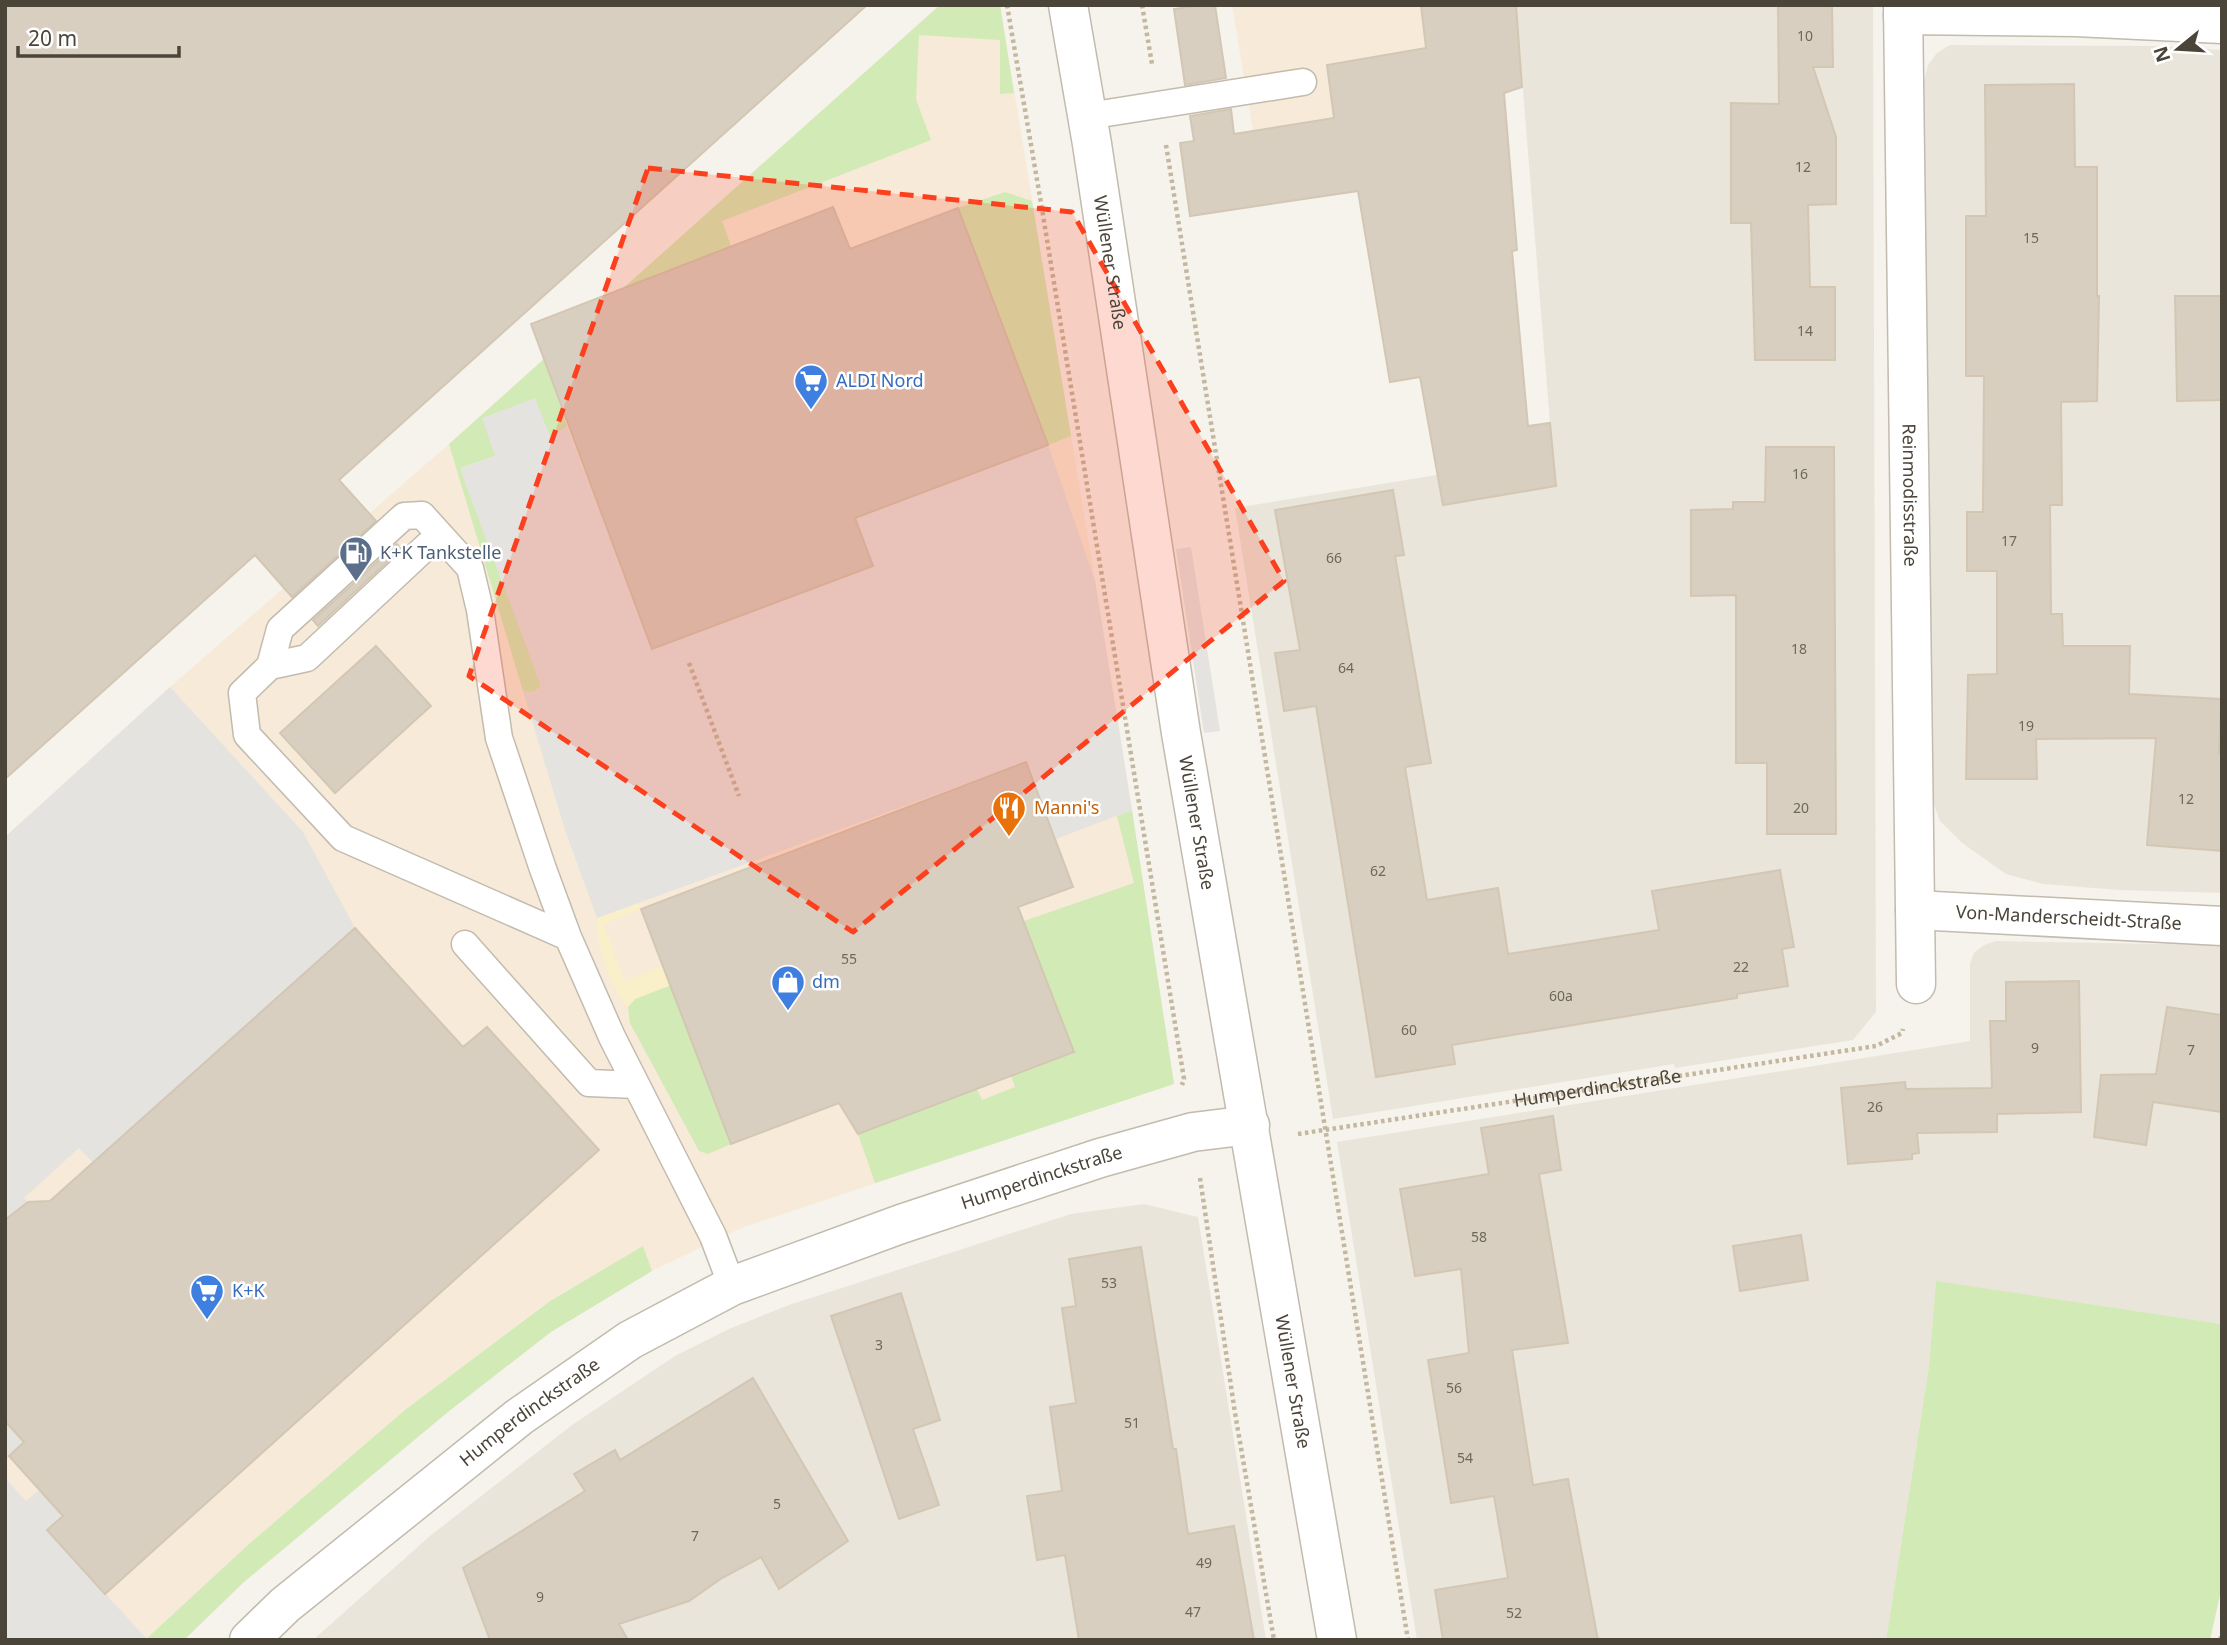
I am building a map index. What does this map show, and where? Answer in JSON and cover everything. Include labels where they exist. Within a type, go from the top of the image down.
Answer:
[{"type":"street","name":"Wüllener Straße","points":[[1068,5],[1088,116],[1181,733],[1337,1640]]},
{"type":"street","points":[[1903,10],[2076,11],[2222,24]]},
{"type":"street","name":"Reinmodisstraße","points":[[1903,10],[1916,984]]},
{"type":"street","name":"Von-Manderscheidt-Straße","points":[[1915,910],[2222,926]]},
{"type":"street","name":"Humperdinckstraße","points":[[249,1640],[295,1596],[519,1417],[630,1340],[732,1286],[1100,1158],[1193,1132],[1250,1125]]},
{"type":"lane","points":[[1088,116],[1303,82]]},
{"type":"lane","points":[[270,666],[280,629],[404,516],[422,515],[470,568],[480,610],[499,738],[568,937],[636,1085],[713,1236],[732,1286]]},
{"type":"lane","points":[[446,542],[428,545],[307,658],[270,666],[242,692],[247,734],[343,838],[568,937]]},
{"type":"lane","points":[[466,944],[589,1083],[636,1085]]},
{"type":"path","points":[[1007,5],[1184,1079],[1180,1096]]},
{"type":"path","points":[[1142,5],[1408,1640]]},
{"type":"path","points":[[689,663],[739,796]]},
{"type":"path","name":"Humperdinckstraße","points":[[1250,1125],[1292,1135],[1876,1046],[1902,1033],[1916,984]]},
{"type":"path","points":[[1193,1132],[1235,1413],[1274,1640]]},
{"type":"path","points":[[2220,1640],[2222,1633]]},
{"type":"highlighted area","points":[[648,168],[1072,212],[1284,581],[853,932],[469,676]]},
{"type":"shaded area","points":[[940,5],[1000,5],[1118,720],[1174,1084],[741,1228],[652,1271],[643,1247],[549,1301],[405,1410],[249,1544],[145,1640],[5,1640],[5,837],[170,687],[449,444]]},
{"type":"shaded area","points":[[1232,5],[1516,5],[1522,87],[1253,131]]},
{"type":"shaded area","points":[[1516,5],[1873,5],[1876,1012],[1853,1040],[1675,1068],[1674,1064],[1333,1119],[1235,508],[1449,473],[1550,423]]},
{"type":"shaded area","points":[[1950,45],[2158,46],[2222,50],[2222,893],[2119,890],[2043,884],[2006,874],[1962,843],[1940,821],[1932,799],[1928,766],[1924,81],[1928,65],[1937,53]]},
{"type":"shaded area","points":[[535,398],[550,436],[567,427],[652,649],[873,566],[855,518],[1048,445],[1095,581],[1132,810],[1056,839],[1025,762],[597,918],[565,830],[523,691],[529,693],[541,686],[460,469],[495,456],[482,418]]},
{"type":"shaded area","points":[[1191,547],[1220,731],[1204,733],[1176,549]]},
{"type":"shaded area","points":[[170,687],[303,832],[355,928],[93,1163],[79,1148],[24,1198],[28,1202],[5,1220],[5,837]]},
{"type":"shaded area","points":[[1996,941],[2222,945],[2222,1324],[1936,1282],[1929,1366],[1886,1640],[1417,1640],[1337,1142],[1970,1041],[1970,964],[1974,953],[1984,945]]},
{"type":"shaded area","points":[[1144,1204],[1198,1217],[1266,1640],[313,1640],[430,1536],[572,1425],[675,1356],[729,1329],[789,1305],[1071,1214]]},
{"type":"shaded area","points":[[5,1421],[24,1442],[5,1460]]},
{"type":"shaded area","points":[[5,1478],[26,1501],[39,1490],[63,1516],[47,1530],[145,1640],[5,1640]]},
{"type":"green space","points":[[940,5],[1000,5],[1014,93],[1000,94],[1000,40],[919,35],[916,99],[931,140],[722,221],[731,246],[695,260],[554,386],[567,427],[550,436],[461,468],[541,686],[533,692],[523,691],[449,444]]},
{"type":"green space","points":[[1005,192],[1032,201],[1071,436],[1048,445],[958,208]]},
{"type":"green space","points":[[1132,810],[1174,1084],[875,1183],[858,1134],[977,1089],[982,1100],[1015,1087],[1011,1076],[1073,1052],[1024,921],[1134,883],[1117,816]]},
{"type":"green space","points":[[671,985],[731,1144],[708,1154],[699,1151],[630,1023],[628,1007],[635,999]]},
{"type":"green space","points":[[643,1246],[652,1271],[551,1332],[448,1412],[244,1582],[184,1640],[145,1640],[249,1544],[405,1410],[550,1301]]},
{"type":"green space","points":[[1936,1281],[2222,1324],[2222,1586],[2210,1640],[1886,1640],[1929,1366]]},
{"type":"sand","points":[[639,903],[641,909],[603,924],[625,981],[663,966],[671,985],[635,999],[628,1007],[615,988],[605,965],[597,918]]},
{"type":"building","points":[[5,5],[867,5],[339,480],[376,521],[292,597],[255,555],[5,779]]},
{"type":"building","points":[[1215,5],[1226,78],[1185,85],[1174,9]]},
{"type":"building","points":[[1421,5],[1516,5],[1522,87],[1504,93],[1517,250],[1512,251],[1528,426],[1550,423],[1556,486],[1443,505],[1420,377],[1390,382],[1358,191],[1190,216],[1180,143],[1194,141],[1190,116],[1231,109],[1234,134],[1334,118],[1327,65],[1426,48]]},
{"type":"building","points":[[1778,5],[1832,5],[1833,67],[1813,67],[1836,137],[1836,204],[1808,205],[1810,287],[1835,287],[1835,360],[1755,360],[1751,223],[1731,223],[1731,103],[1779,104]]},
{"type":"building","points":[[2074,84],[2075,167],[2097,167],[2097,401],[2061,402],[2062,505],[2050,505],[2051,614],[2062,614],[2063,646],[2130,646],[2129,694],[2221,699],[2219,753],[2222,754],[2222,851],[2147,845],[2156,738],[2036,739],[2037,779],[1966,779],[1968,675],[1997,674],[1997,571],[1967,571],[1967,512],[1983,512],[1984,376],[1966,376],[1966,216],[1986,216],[1985,85]]},
{"type":"building","name":"ALDI Nord","points":[[833,207],[850,249],[958,208],[1048,445],[855,518],[873,566],[652,649],[531,324]]},
{"type":"building","points":[[2175,296],[2222,296],[2222,400],[2177,401]]},
{"type":"building","points":[[1766,447],[1834,447],[1836,834],[1767,834],[1767,763],[1736,763],[1736,595],[1691,596],[1691,510],[1733,509],[1733,502],[1765,502]]},
{"type":"building","points":[[1393,490],[1404,555],[1395,556],[1431,763],[1405,767],[1427,900],[1498,888],[1508,954],[1659,930],[1652,891],[1780,870],[1794,947],[1782,949],[1788,986],[1737,994],[1737,998],[1452,1045],[1455,1064],[1376,1077],[1316,706],[1284,711],[1275,653],[1300,650],[1275,510]]},
{"type":"building","points":[[397,544],[401,549],[318,626],[313,620]]},
{"type":"building","points":[[376,646],[431,706],[335,793],[280,733]]},
{"type":"building","points":[[1026,762],[1073,887],[1018,907],[1074,1052],[858,1134],[839,1103],[731,1144],[641,909]]},
{"type":"building","name":"K+K","points":[[355,928],[463,1047],[487,1027],[599,1150],[105,1594],[47,1530],[63,1516],[9,1456],[24,1442],[5,1421],[5,1220],[28,1202],[50,1201]]},
{"type":"building","points":[[2079,981],[2081,1112],[1997,1114],[1997,1132],[1917,1133],[1919,1153],[1912,1154],[1912,1159],[1848,1164],[1841,1088],[1905,1082],[1906,1089],[1992,1088],[1990,1021],[2006,1021],[2006,982]]},
{"type":"building","points":[[2167,1007],[2222,1015],[2222,1112],[2153,1102],[2146,1145],[2094,1137],[2101,1075],[2156,1074]]},
{"type":"building","points":[[1553,1116],[1561,1170],[1539,1174],[1568,1343],[1512,1350],[1533,1485],[1568,1479],[1598,1640],[1443,1640],[1435,1590],[1508,1578],[1494,1496],[1451,1503],[1428,1360],[1469,1353],[1461,1269],[1415,1276],[1400,1189],[1489,1174],[1481,1128]]},
{"type":"building","points":[[1801,1235],[1808,1280],[1740,1291],[1733,1246]]},
{"type":"building","points":[[1141,1247],[1188,1534],[1234,1526],[1254,1640],[1079,1640],[1065,1555],[1037,1560],[1027,1496],[1062,1491],[1050,1407],[1076,1403],[1062,1308],[1076,1306],[1069,1259]]},
{"type":"building","points":[[901,1293],[940,1420],[913,1429],[939,1505],[899,1519],[831,1316]]},
{"type":"building","points":[[753,1378],[848,1541],[779,1589],[761,1557],[722,1578],[689,1601],[619,1624],[628,1640],[490,1640],[463,1568],[585,1491],[574,1474],[615,1450],[620,1460]]},
{"type":"place","name":"ALDI Nord","points":[[811,411]]},
{"type":"place","name":"K+K Tankstelle","points":[[356,583]]},
{"type":"place","name":"Manni's","points":[[1009,838]]},
{"type":"place","name":"dm","points":[[788,1012]]},
{"type":"place","name":"K+K","points":[[207,1321]]}]
